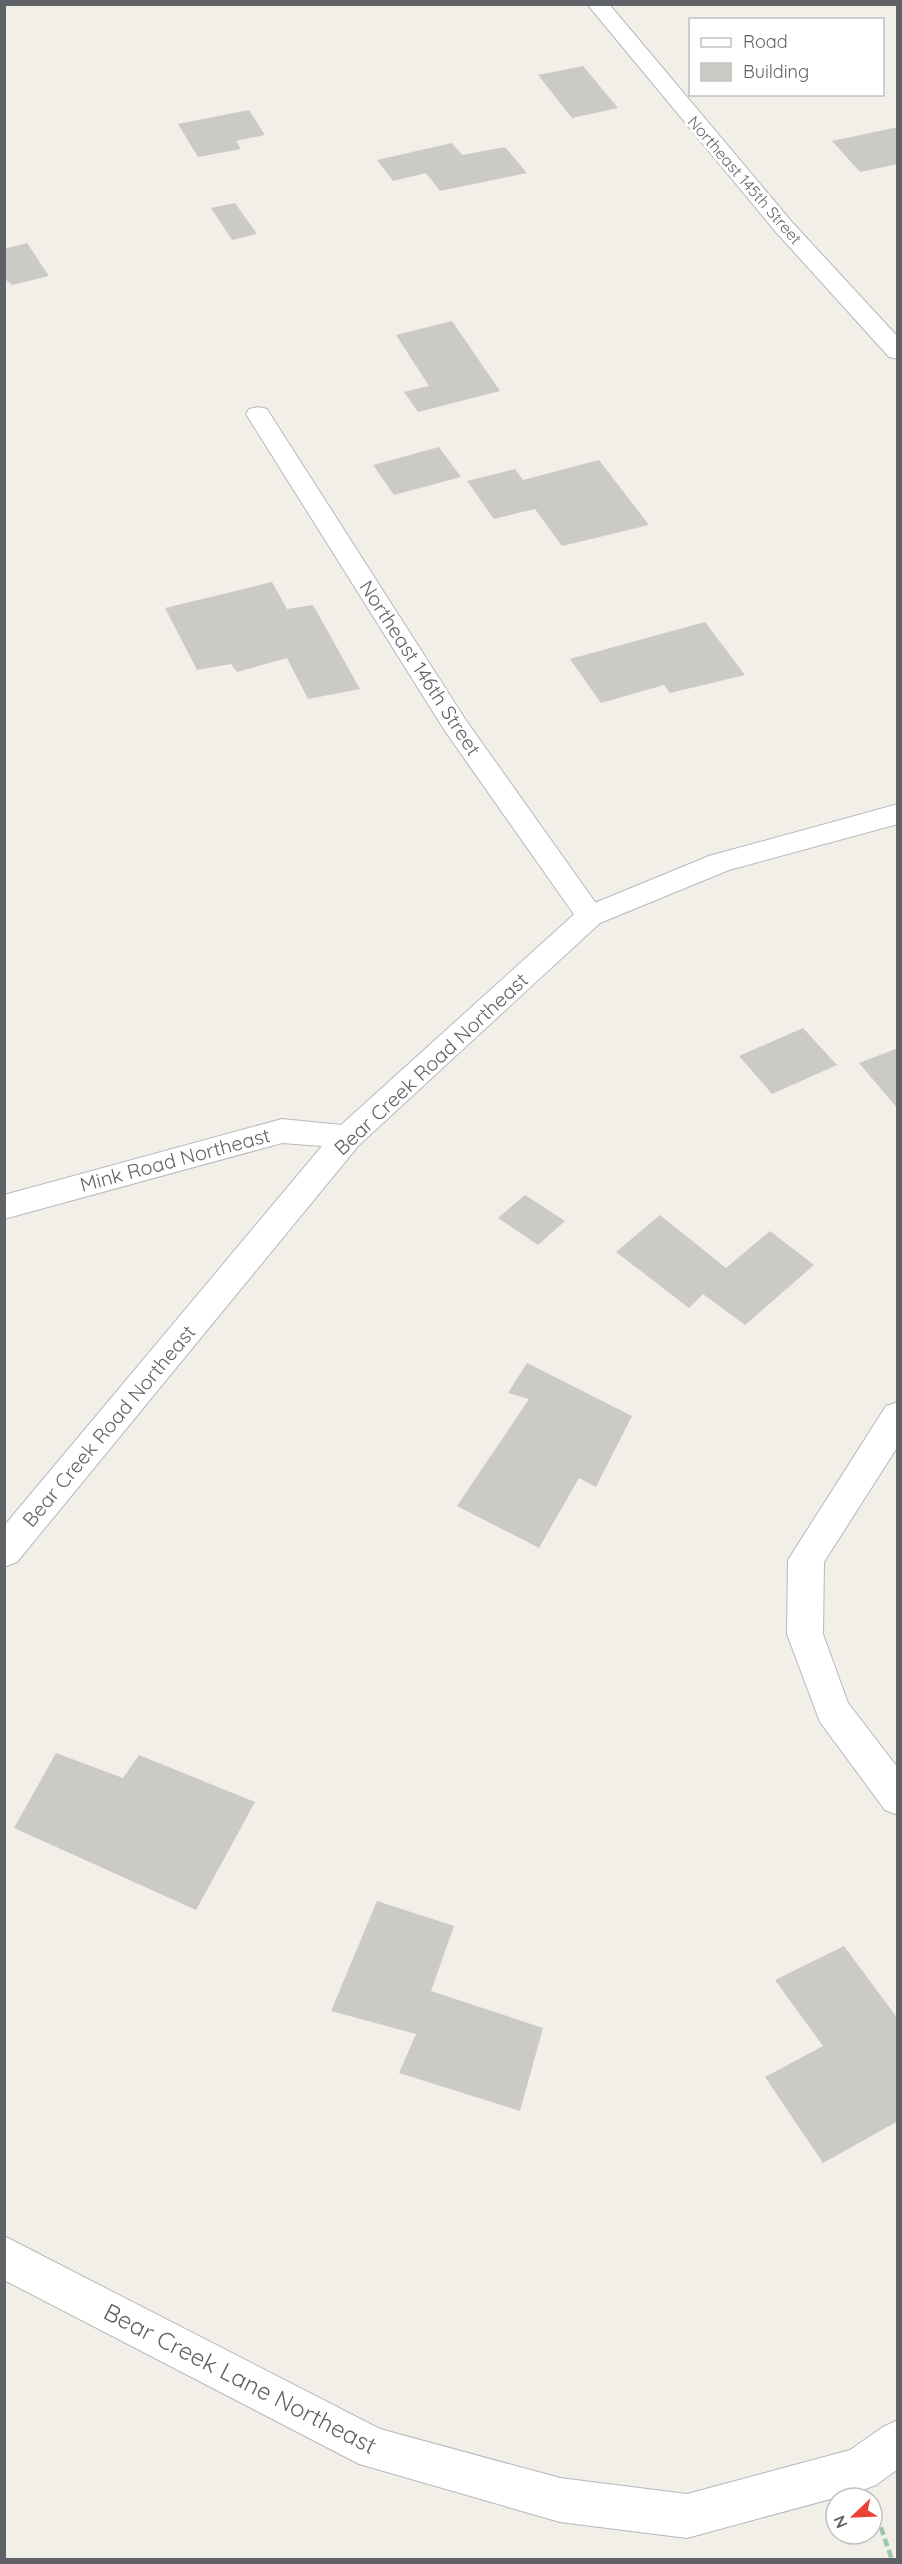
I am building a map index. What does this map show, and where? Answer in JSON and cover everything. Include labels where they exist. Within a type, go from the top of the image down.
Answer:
[{"type":"street","name":"Northeast 145th Street","points":[[597,4],[783,226],[897,352]]},
{"type":"street","name":"Northeast 146th Street","points":[[258,414],[455,725],[590,916]]},
{"type":"street","name":"Bear Creek Road Northeast","points":[[4,1552],[348,1137],[590,916],[719,864],[897,814]]},
{"type":"street","name":"Mink Road Northeast","points":[[4,1208],[282,1131],[348,1137]]},
{"type":"street","points":[[897,1416],[806,1560],[805,1634],[833,1711],[897,1798]]},
{"type":"street","name":"Bear Creek Lane Northeast","points":[[4,2258],[374,2449],[560,2500],[687,2516],[860,2469],[897,2442]]},
{"type":"path","points":[[884,2536],[892,2559]]},
{"type":"building","points":[[583,66],[618,108],[572,118],[538,75]]},
{"type":"building","points":[[249,110],[265,135],[236,141],[241,149],[198,157],[178,124]]},
{"type":"building","points":[[898,127],[898,164],[860,172],[832,141]]},
{"type":"building","points":[[452,143],[462,155],[505,147],[527,173],[440,191],[426,173],[393,181],[377,160]]},
{"type":"building","points":[[235,203],[257,234],[232,240],[211,208]]},
{"type":"building","points":[[27,243],[49,276],[12,285],[4,278],[4,249]]},
{"type":"building","points":[[452,321],[500,391],[418,412],[404,392],[429,386],[396,335]]},
{"type":"building","points":[[439,447],[461,477],[394,495],[373,465]]},
{"type":"building","points":[[599,460],[649,525],[562,546],[535,509],[494,519],[467,481],[515,469],[523,480]]},
{"type":"building","points":[[272,582],[287,609],[313,605],[360,689],[308,699],[287,658],[237,672],[231,664],[197,670],[165,608]]},
{"type":"building","points":[[705,622],[745,675],[670,693],[664,685],[601,703],[570,659]]},
{"type":"building","points":[[803,1028],[837,1065],[772,1094],[739,1056]]},
{"type":"building","points":[[898,1048],[898,1109],[859,1063]]},
{"type":"building","points":[[525,1195],[565,1221],[538,1245],[498,1218]]},
{"type":"building","points":[[660,1215],[726,1268],[770,1231],[814,1265],[745,1325],[703,1294],[689,1308],[616,1252]]},
{"type":"building","points":[[527,1363],[632,1416],[596,1487],[579,1478],[539,1548],[457,1506],[529,1399],[508,1393]]},
{"type":"building","points":[[56,1753],[123,1778],[139,1755],[255,1802],[196,1910],[14,1828]]},
{"type":"building","points":[[377,1901],[454,1926],[431,1991],[543,2028],[520,2111],[399,2073],[416,2034],[331,2011]]},
{"type":"building","points":[[844,1946],[898,2019],[898,2121],[823,2163],[765,2077],[823,2046],[775,1980]]}]
